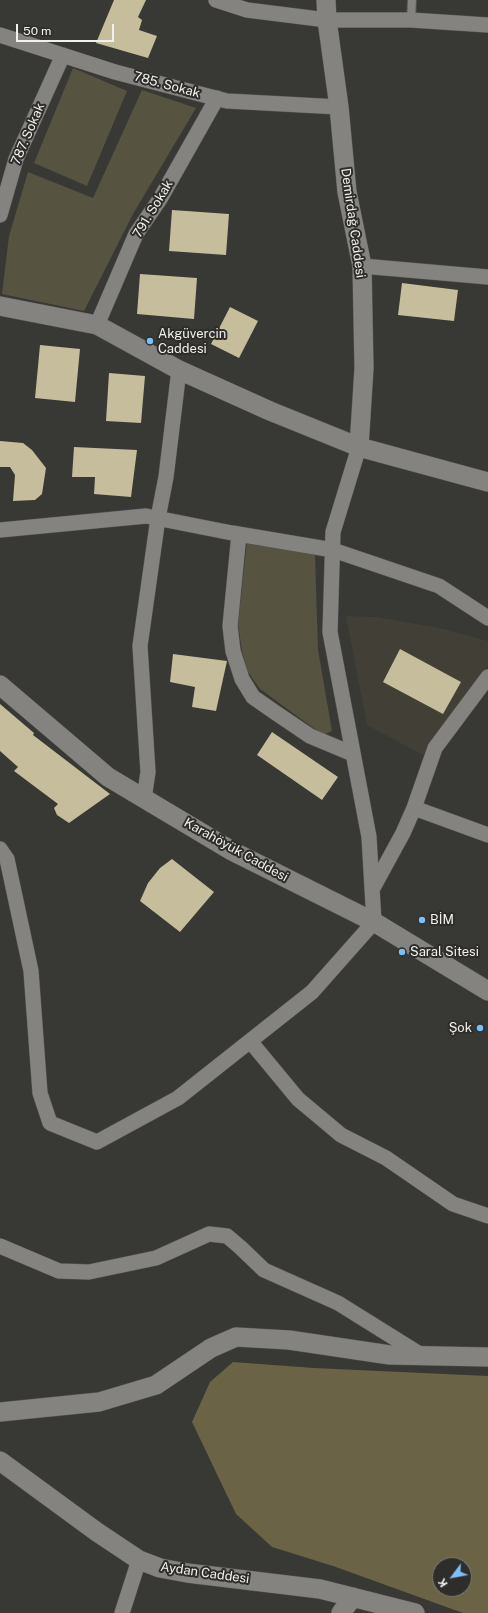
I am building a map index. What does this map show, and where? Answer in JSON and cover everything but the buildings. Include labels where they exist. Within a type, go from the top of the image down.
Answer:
[{"type":"street","points":[[216,0],[247,10],[327,20],[411,20],[488,25]]},
{"type":"street","name":"Demirdağ Caddesi","points":[[326,0],[327,20],[339,107],[347,192],[362,266],[364,368],[360,447]]},
{"type":"street","name":"785. Sokak","points":[[0,35],[115,72],[227,101],[339,107]]},
{"type":"street","name":"787. Sokak","points":[[0,215],[16,159],[63,55]]},
{"type":"street","name":"791. Sokak","points":[[97,325],[136,234],[160,199],[217,98]]},
{"type":"street","points":[[362,266],[488,277]]},
{"type":"street","points":[[0,306],[97,325],[179,370],[270,411],[360,447],[488,482]]},
{"type":"street","points":[[144,799],[148,772],[140,646],[158,518],[166,477],[179,370]]},
{"type":"street","points":[[0,849],[7,860],[31,971],[40,1093],[50,1123],[97,1142],[178,1098],[312,992],[374,922],[373,888],[368,836],[330,632],[333,532],[360,447]]},
{"type":"street","points":[[0,530],[146,516],[158,518],[238,534],[333,550],[439,586],[488,618]]},
{"type":"street","points":[[238,534],[230,626],[233,651],[242,679],[253,697],[272,711],[310,736],[353,754]]},
{"type":"street","points":[[373,888],[403,833],[414,808],[435,748],[488,677]]},
{"type":"street","name":"Karahöyük Caddesi","points":[[0,685],[108,777],[232,851],[374,922],[488,991]]},
{"type":"street","points":[[414,808],[488,835]]},
{"type":"street","points":[[250,1041],[298,1099],[341,1135],[386,1158],[453,1204],[488,1216]]},
{"type":"street","points":[[0,1246],[59,1271],[89,1272],[156,1258],[209,1234],[227,1236],[240,1246],[264,1270],[338,1303],[423,1356]]},
{"type":"street","points":[[0,1412],[99,1402],[156,1384],[211,1348],[236,1337],[289,1340],[390,1355],[488,1357]]},
{"type":"street","name":"Aydan Caddesi","points":[[0,1461],[97,1532],[139,1560],[160,1568],[187,1573],[320,1589],[416,1613]]},
{"type":"street","points":[[122,1613],[139,1560]]},
{"type":"street","points":[[341,1613],[353,1597]]},
{"type":"lane","points":[[411,20],[412,0]]},
{"type":"shaded area","points":[[73,68],[127,91],[87,186],[34,163]]},
{"type":"shaded area","points":[[142,90],[196,108],[133,214],[84,311],[2,294],[9,236],[28,172],[93,198]]},
{"type":"shaded area","points":[[247,541],[315,555],[318,650],[332,731],[323,735],[260,689],[248,672],[242,651],[238,624]]},
{"type":"shaded area","points":[[346,616],[377,617],[444,629],[488,641],[488,666],[423,755],[367,725]]},
{"type":"shaded area","points":[[233,1362],[314,1368],[488,1376],[488,1613],[463,1613],[333,1566],[272,1547],[236,1514],[192,1422],[210,1382]]},
{"type":"place","name":"Akgüvercin Caddesi","points":[[150,341]]},
{"type":"place","name":"BİM","points":[[422,920]]},
{"type":"place","name":"Saral Sitesi","points":[[402,952]]},
{"type":"place","name":"Şok","points":[[480,1028]]}]
